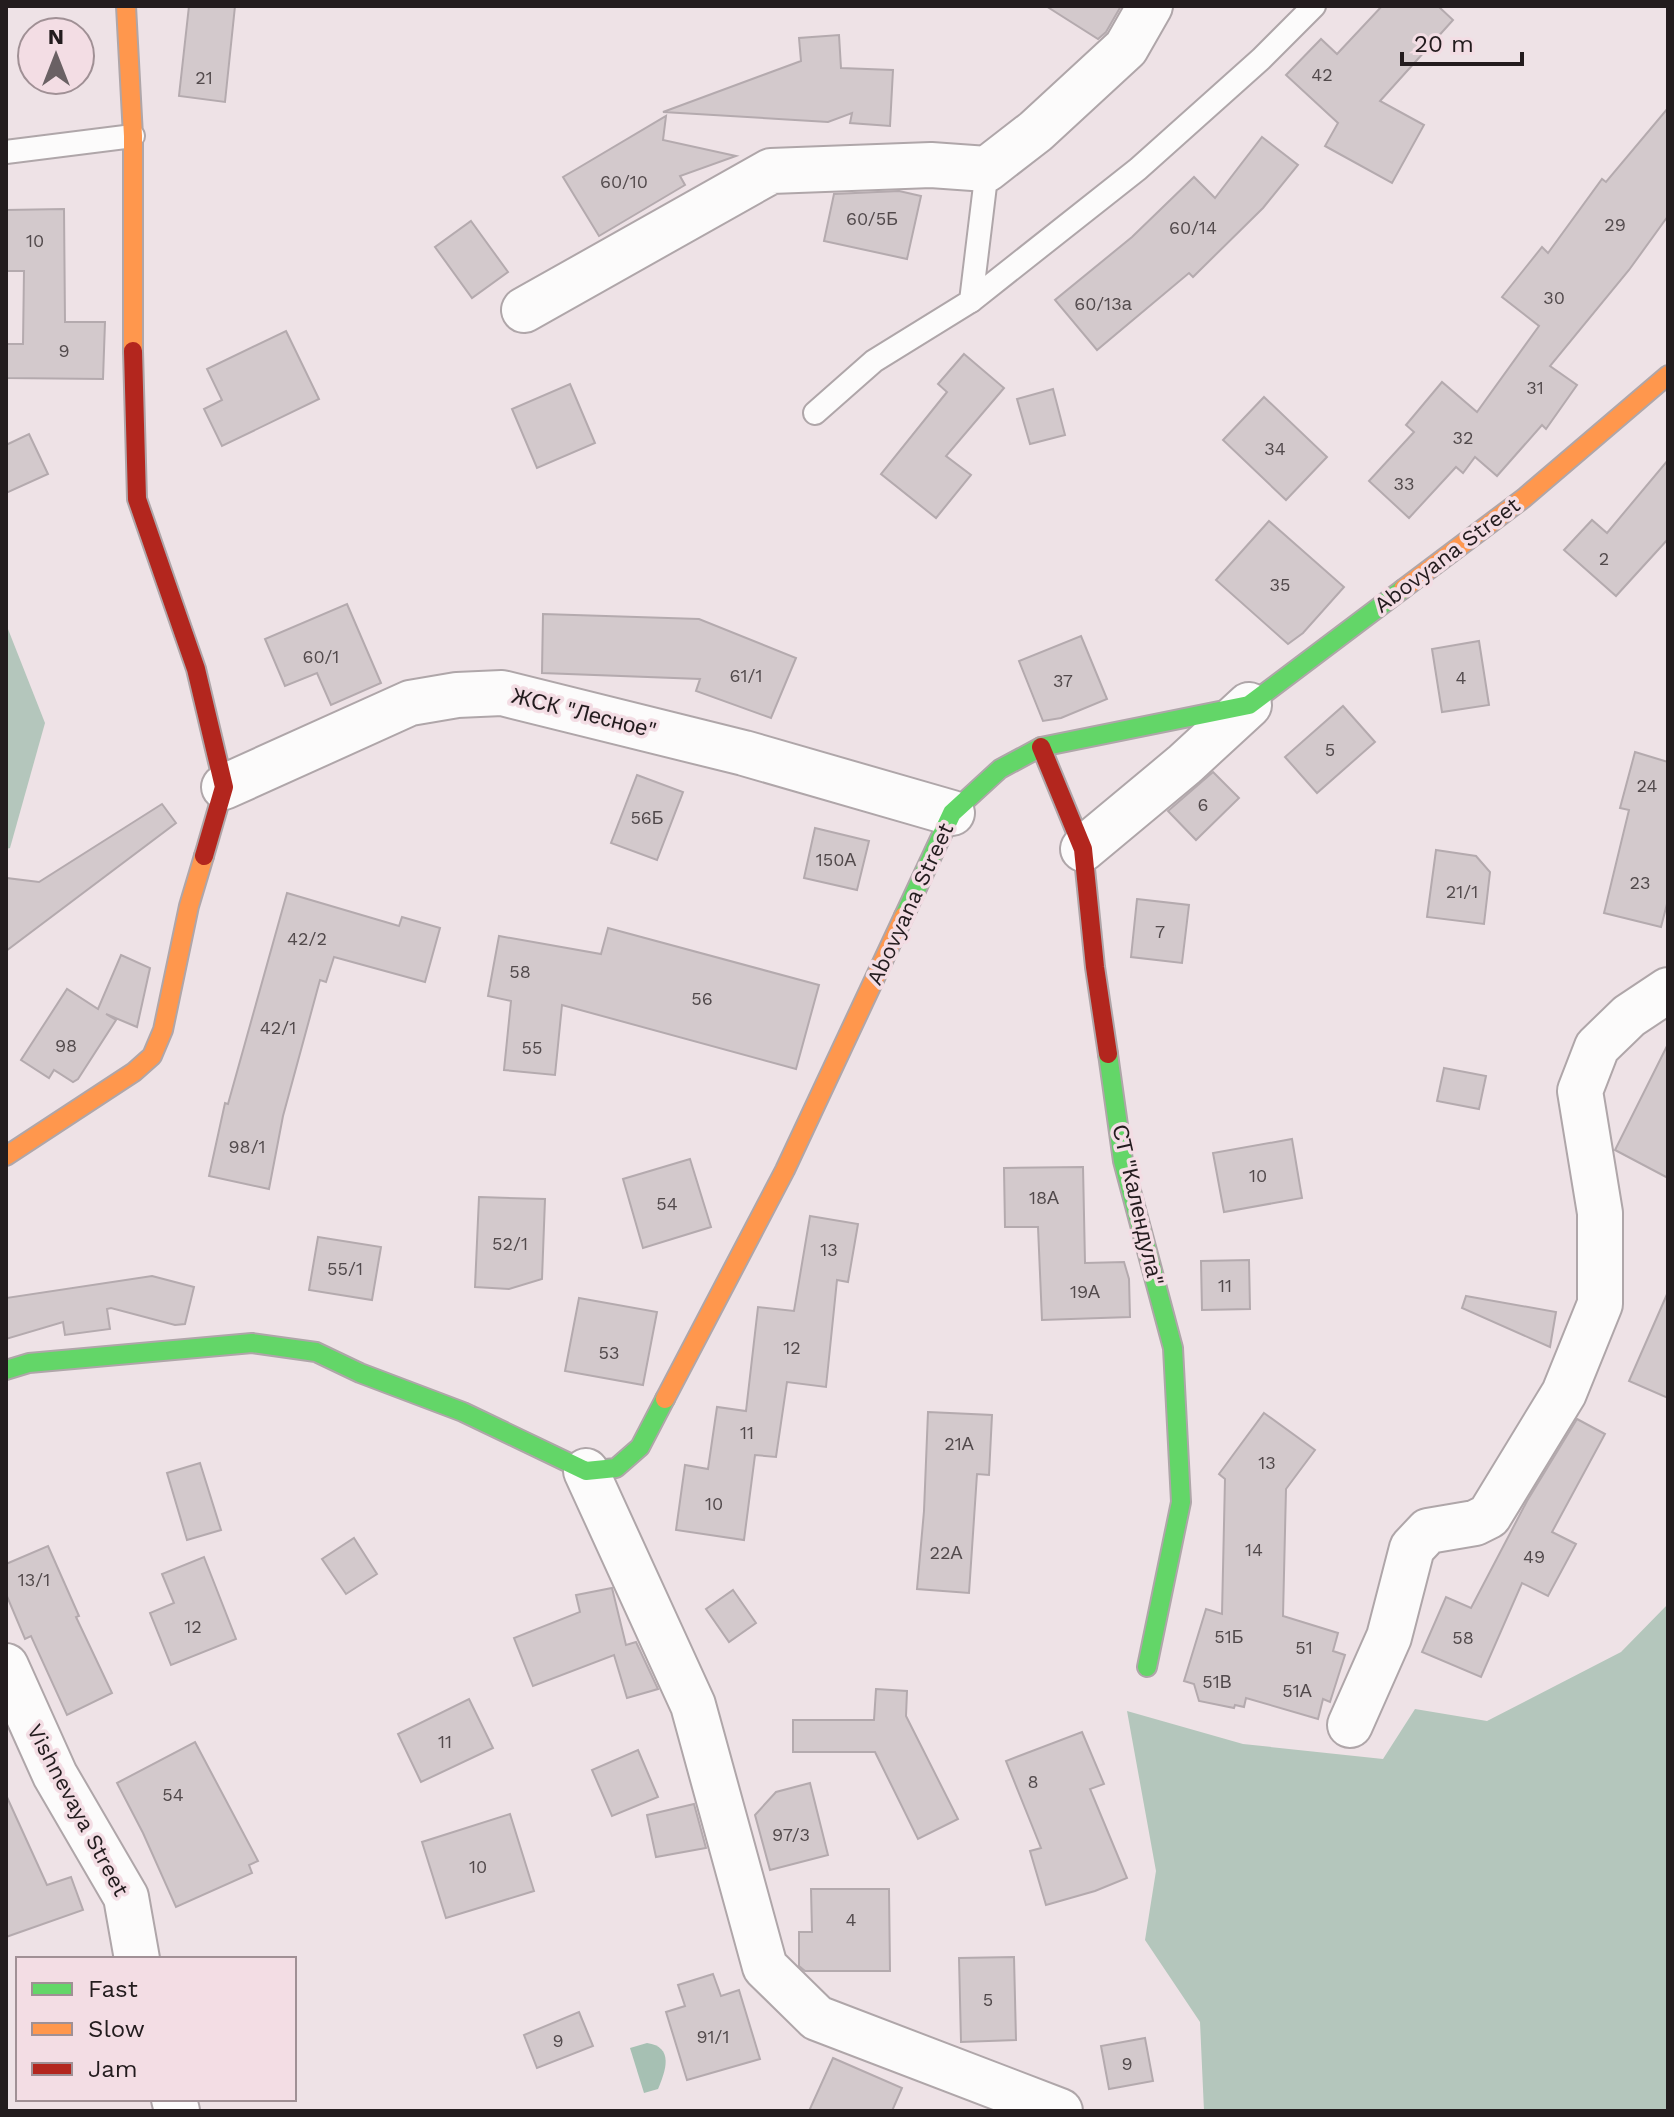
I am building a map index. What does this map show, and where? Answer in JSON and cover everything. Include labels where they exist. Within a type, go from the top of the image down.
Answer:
[{"type":"street","points":[[6,1156],[134,1072],[152,1056],[163,1030],[189,906],[224,787],[196,669],[137,499],[133,356],[133,136],[126,6]]},
{"type":"street","points":[[524,310],[771,171],[931,165],[987,169],[1036,131],[1126,48],[1150,6]]},
{"type":"street","name":"Abovyana Street","points":[[586,1471],[616,1468],[640,1447],[785,1170],[952,813],[1000,769],[1041,747],[1249,705],[1524,498],[1668,375]]},
{"type":"street","name":"ЖСК \"Лесное\"","points":[[224,787],[410,703],[457,695],[502,693],[744,753],[952,813]]},
{"type":"street","points":[[1083,849],[1185,764],[1249,705]]},
{"type":"street","name":"СТ \"Календула\"","points":[[1041,747],[1083,849],[1095,967],[1123,1161],[1173,1348],[1181,1502],[1147,1667]]},
{"type":"street","points":[[1350,1725],[1389,1637],[1412,1548],[1428,1531],[1475,1523],[1489,1516],[1564,1393],[1600,1304],[1600,1213],[1580,1091],[1597,1047],[1629,1016],[1668,990]]},
{"type":"street","points":[[6,1370],[29,1363],[252,1343],[316,1352],[360,1373],[463,1412],[586,1471],[693,1705],[765,1967],[817,2018],[1060,2111]]},
{"type":"street","name":"Vishnevaya Street","points":[[6,1666],[55,1775],[126,1897],[137,1957]]},
{"type":"lane","points":[[815,413],[874,361],[971,301],[1138,169],[1261,59],[1314,6]]},
{"type":"lane","points":[[6,152],[133,136]]},
{"type":"lane","points":[[971,301],[987,169]]},
{"type":"shaded area","points":[[6,624],[45,723],[10,848],[6,849]]},
{"type":"shaded area","points":[[1668,1604],[1668,2111],[1204,2111],[1200,2022],[1145,1940],[1156,1871],[1127,1711],[1243,1744],[1383,1759],[1415,1709],[1487,1721],[1621,1652]]},
{"type":"shaded area","points":[[647,2043],[661,2049],[666,2060],[658,2089],[644,2093],[630,2048]]},
{"type":"building","points":[[189,6],[235,6],[225,102],[179,96]]},
{"type":"building","points":[[1046,6],[1121,6],[1106,32],[1098,39]]},
{"type":"building","points":[[1382,6],[1438,6],[1453,20],[1380,101],[1424,125],[1392,183],[1325,146],[1338,123],[1286,75],[1321,39],[1337,54]]},
{"type":"building","points":[[839,35],[841,68],[893,70],[890,126],[850,123],[852,113],[828,122],[663,112],[801,61],[799,38]]},
{"type":"building","points":[[1668,108],[1668,216],[1629,270],[1550,366],[1577,385],[1546,429],[1542,425],[1497,476],[1475,457],[1463,473],[1456,467],[1409,518],[1369,481],[1414,432],[1406,425],[1442,382],[1477,412],[1539,326],[1502,297],[1542,247],[1548,253],[1602,179],[1606,182]]},
{"type":"building","points":[[666,116],[663,140],[736,156],[680,176],[685,185],[599,236],[563,177]]},
{"type":"building","points":[[1262,137],[1298,165],[1263,208],[1193,277],[1189,273],[1097,350],[1055,300],[1132,237],[1194,177],[1215,198]]},
{"type":"building","points":[[899,191],[921,196],[907,259],[824,241],[834,194]]},
{"type":"building","points":[[64,209],[65,322],[105,322],[103,379],[6,378],[6,344],[23,344],[24,271],[6,271],[6,210]]},
{"type":"building","points":[[471,221],[508,272],[472,298],[435,247]]},
{"type":"building","points":[[286,331],[319,399],[222,446],[204,409],[222,400],[207,369]]},
{"type":"building","points":[[964,354],[1004,388],[946,456],[971,475],[936,518],[881,474],[947,392],[938,384]]},
{"type":"building","points":[[570,384],[595,443],[537,468],[512,409]]},
{"type":"building","points":[[1053,389],[1065,435],[1030,444],[1017,399]]},
{"type":"building","points":[[1264,397],[1327,457],[1286,500],[1223,440]]},
{"type":"building","points":[[29,434],[48,474],[6,493],[6,445]]},
{"type":"building","points":[[1668,460],[1668,539],[1616,596],[1564,550],[1592,520],[1607,533]]},
{"type":"building","points":[[1269,521],[1344,587],[1303,633],[1288,644],[1216,580]]},
{"type":"building","points":[[347,604],[381,683],[331,705],[317,673],[285,686],[265,639]]},
{"type":"building","points":[[543,614],[699,619],[796,658],[771,718],[696,691],[700,679],[542,673]]},
{"type":"building","points":[[1081,636],[1107,699],[1061,718],[1043,721],[1019,661]]},
{"type":"building","points":[[1479,641],[1489,705],[1442,712],[1432,649]]},
{"type":"building","points":[[1343,706],[1375,742],[1317,793],[1285,757]]},
{"type":"building","points":[[1635,752],[1668,762],[1668,900],[1661,927],[1604,913],[1629,810],[1620,808]]},
{"type":"building","points":[[1213,772],[1239,798],[1196,840],[1168,811]]},
{"type":"building","points":[[637,775],[683,792],[657,860],[611,843]]},
{"type":"building","points":[[162,804],[176,823],[6,951],[6,878],[39,882]]},
{"type":"building","points":[[815,828],[869,841],[857,890],[804,878]]},
{"type":"building","points":[[1436,850],[1476,856],[1490,872],[1484,924],[1427,917]]},
{"type":"building","points":[[287,893],[399,926],[402,917],[440,928],[425,982],[334,957],[326,982],[320,980],[283,1116],[269,1189],[209,1176],[225,1103],[228,1104]]},
{"type":"building","points":[[1137,899],[1189,905],[1182,963],[1131,957]]},
{"type":"building","points":[[608,928],[819,985],[796,1069],[562,1005],[555,1075],[504,1070],[511,1001],[488,996],[499,936],[601,954]]},
{"type":"building","points":[[121,955],[150,968],[137,1027],[106,1014],[116,1020],[73,1082],[54,1070],[49,1078],[21,1060],[67,989],[98,1009]]},
{"type":"building","points":[[1668,1044],[1668,1178],[1615,1150]]},
{"type":"building","points":[[1444,1068],[1486,1076],[1479,1109],[1437,1101]]},
{"type":"building","points":[[1292,1139],[1302,1198],[1224,1212],[1213,1153]]},
{"type":"building","points":[[690,1159],[711,1227],[643,1248],[623,1179]]},
{"type":"building","points":[[1083,1167],[1085,1263],[1124,1262],[1129,1279],[1130,1317],[1042,1320],[1038,1227],[1005,1227],[1004,1168]]},
{"type":"building","points":[[479,1197],[545,1199],[542,1279],[509,1289],[475,1287]]},
{"type":"building","points":[[810,1216],[858,1224],[848,1282],[837,1280],[826,1387],[787,1382],[776,1457],[755,1455],[744,1540],[676,1530],[685,1465],[708,1469],[717,1407],[746,1411],[758,1307],[794,1311]]},
{"type":"building","points":[[318,1237],[381,1247],[372,1300],[309,1290]]},
{"type":"building","points":[[1249,1260],[1250,1309],[1202,1310],[1201,1261]]},
{"type":"building","points":[[152,1276],[194,1287],[185,1324],[175,1325],[111,1308],[107,1309],[110,1329],[65,1335],[63,1322],[6,1339],[6,1298]]},
{"type":"building","points":[[1668,1292],[1668,1398],[1629,1381]]},
{"type":"building","points":[[1466,1296],[1556,1312],[1550,1347],[1462,1308]]},
{"type":"building","points":[[579,1298],[657,1312],[643,1385],[565,1371]]},
{"type":"building","points":[[928,1412],[992,1415],[989,1475],[977,1474],[969,1593],[917,1589]]},
{"type":"building","points":[[1264,1413],[1315,1450],[1286,1489],[1283,1616],[1338,1633],[1333,1651],[1345,1655],[1330,1702],[1323,1699],[1318,1719],[1246,1698],[1244,1707],[1235,1705],[1234,1708],[1199,1701],[1194,1684],[1184,1681],[1206,1609],[1222,1614],[1225,1479],[1219,1474]]},
{"type":"building","points":[[1577,1419],[1605,1434],[1552,1532],[1576,1544],[1548,1596],[1522,1583],[1481,1677],[1422,1652],[1446,1597],[1471,1608],[1527,1501]]},
{"type":"building","points":[[200,1463],[221,1530],[187,1540],[167,1473]]},
{"type":"building","points":[[354,1538],[377,1574],[346,1594],[322,1559]]},
{"type":"building","points":[[48,1546],[79,1616],[76,1617],[112,1693],[67,1715],[31,1636],[25,1639],[6,1594],[6,1564]]},
{"type":"building","points":[[204,1557],[236,1639],[171,1665],[150,1613],[174,1603],[162,1574]]},
{"type":"building","points":[[612,1588],[626,1645],[636,1642],[658,1689],[627,1698],[614,1655],[533,1686],[514,1638],[580,1612],[576,1595]]},
{"type":"building","points":[[733,1590],[756,1623],[729,1642],[706,1609]]},
{"type":"building","points":[[876,1689],[907,1691],[906,1716],[958,1819],[918,1839],[875,1752],[793,1752],[793,1720],[874,1720]]},
{"type":"building","points":[[469,1699],[493,1748],[421,1782],[398,1734]]},
{"type":"building","points":[[1082,1732],[1104,1784],[1090,1789],[1127,1878],[1046,1905],[1030,1851],[1041,1848],[1006,1761]]},
{"type":"building","points":[[195,1742],[258,1861],[249,1865],[252,1873],[176,1907],[117,1783]]},
{"type":"building","points":[[638,1750],[658,1797],[612,1816],[592,1770]]},
{"type":"building","points":[[810,1783],[828,1855],[770,1870],[755,1815],[776,1792]]},
{"type":"building","points":[[6,1795],[47,1885],[71,1877],[83,1910],[6,1937]]},
{"type":"building","points":[[694,1804],[706,1848],[656,1857],[647,1815]]},
{"type":"building","points":[[510,1814],[534,1891],[446,1918],[422,1842]]},
{"type":"building","points":[[811,1889],[889,1889],[890,1971],[805,1971],[799,1966],[799,1932],[812,1932]]},
{"type":"building","points":[[1014,1957],[1016,2040],[961,2042],[959,1958]]},
{"type":"building","points":[[713,1974],[721,1996],[739,1990],[760,2059],[687,2080],[666,2012],[685,2006],[678,1985]]},
{"type":"building","points":[[579,2012],[593,2046],[537,2068],[524,2035]]},
{"type":"building","points":[[1145,2038],[1153,2081],[1109,2089],[1101,2046]]},
{"type":"building","points":[[833,2058],[902,2088],[892,2111],[809,2111]]},
{"type":"traffic: fast","points":[[904,916],[952,813],[1000,769],[1041,747],[1249,705],[1403,589]]},
{"type":"traffic: fast","points":[[1108,1054],[1123,1161],[1173,1348],[1181,1502],[1147,1667]]},
{"type":"traffic: fast","points":[[6,1370],[29,1363],[252,1343],[316,1352],[360,1373],[463,1412],[586,1471],[616,1468],[640,1447],[665,1399]]},
{"type":"traffic: slow","points":[[126,6],[133,136],[133,351]]},
{"type":"traffic: slow","points":[[1403,589],[1524,498],[1668,375]]},
{"type":"traffic: slow","points":[[6,1156],[134,1072],[152,1056],[163,1030],[189,906],[204,856]]},
{"type":"traffic: slow","points":[[665,1399],[785,1170],[904,916]]},
{"type":"traffic: jam","points":[[133,351],[137,499],[196,669],[224,787],[204,856]]},
{"type":"traffic: jam","points":[[1041,747],[1083,849],[1108,1054]]}]
